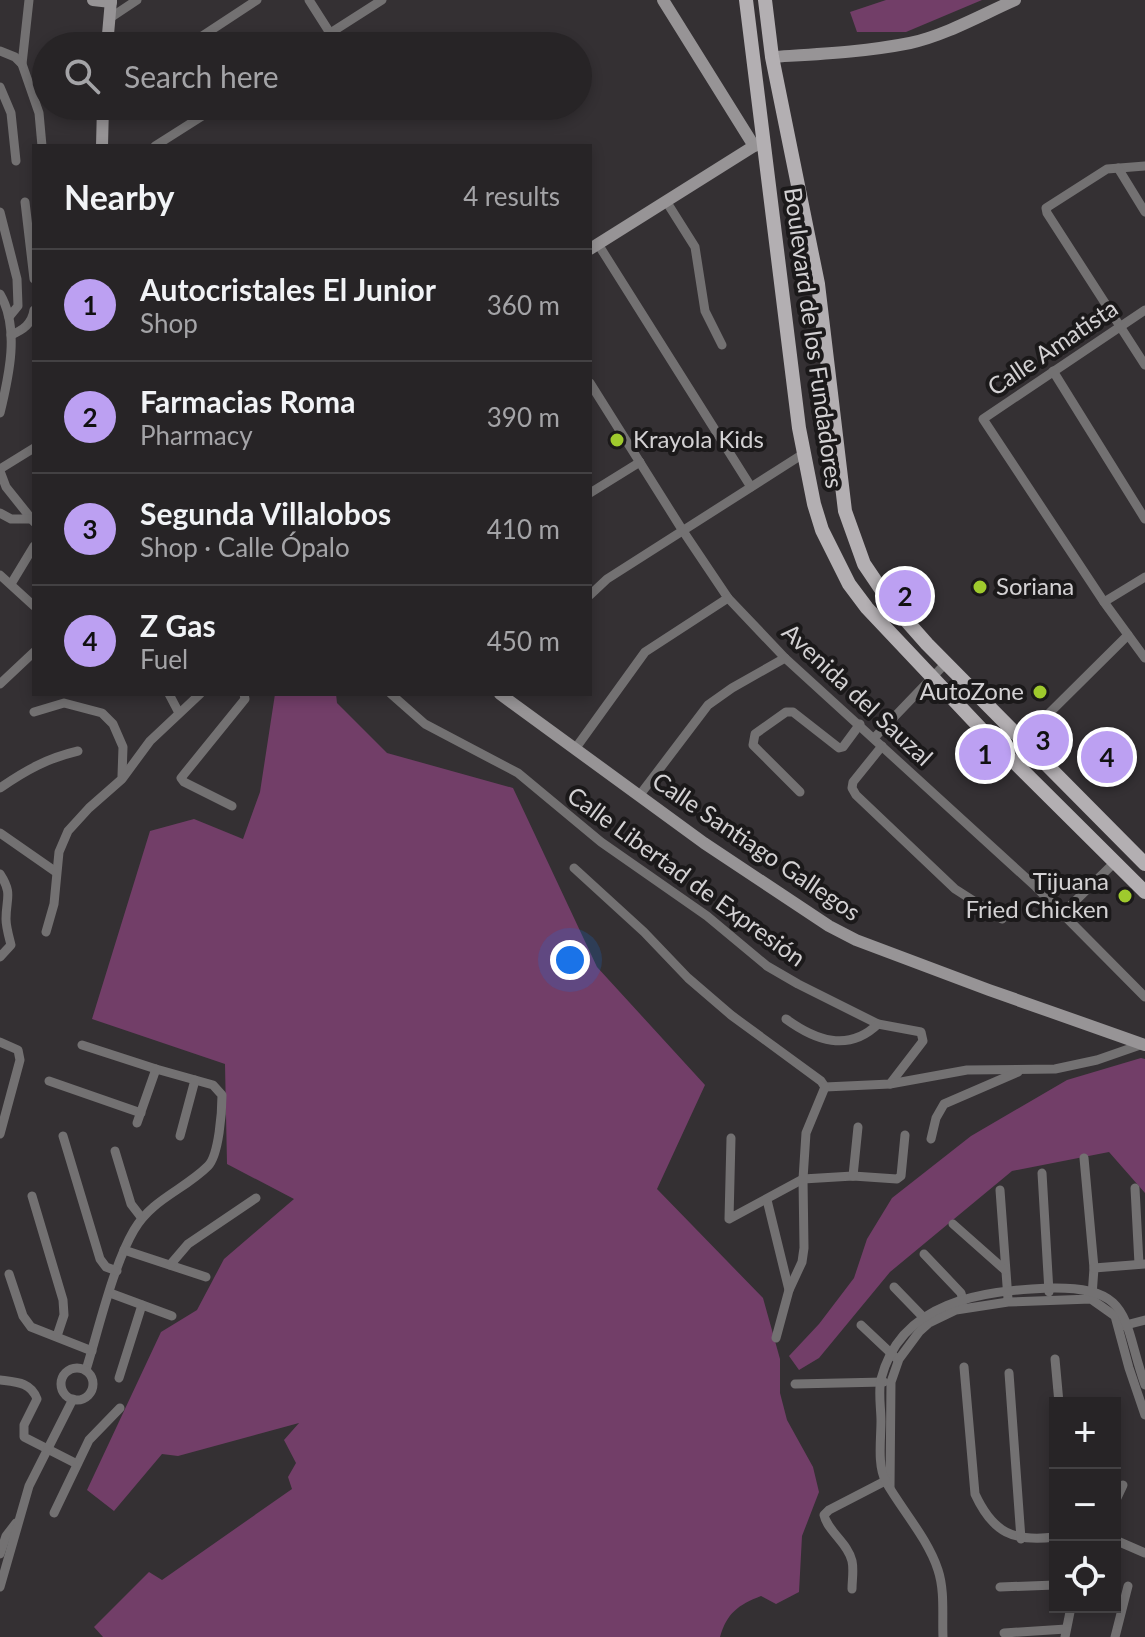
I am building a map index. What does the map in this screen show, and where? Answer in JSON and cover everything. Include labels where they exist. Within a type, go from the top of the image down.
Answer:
[{"type":"main road","name":"Boulevard de los Fundadores","points":[[746,0],[759,145],[803,454],[822,530],[849,584],[867,608],[932,678],[1145,892]]},
{"type":"main road","name":"Boulevard de los Fundadores","points":[[766,1],[772,57],[818,284],[845,511],[858,551],[875,583],[946,663],[1145,864]]},
{"type":"main road","points":[[751,42],[772,57]]},
{"type":"street","points":[[29,0],[22,64],[32,93]]},
{"type":"street","points":[[93,0],[111,1],[108,32]]},
{"type":"street","points":[[110,18],[137,0]]},
{"type":"street","points":[[208,32],[257,0]]},
{"type":"street","points":[[309,0],[329,32]]},
{"type":"street","points":[[332,32],[382,0]]},
{"type":"street","points":[[663,0],[759,145],[594,247],[751,487]]},
{"type":"street","points":[[772,57],[911,42],[949,30],[1015,0]]},
{"type":"street","points":[[0,51],[15,57],[22,64]]},
{"type":"street","points":[[0,87],[11,113],[16,161]]},
{"type":"street","points":[[40,120],[42,144]]},
{"type":"street","points":[[102,144],[103,120]]},
{"type":"street","points":[[158,144],[196,120]]},
{"type":"street","points":[[1145,166],[1118,168],[1097,174],[1046,208],[1145,365]]},
{"type":"street","points":[[1118,168],[1145,212]]},
{"type":"street","points":[[666,201],[695,247],[705,311],[722,345]]},
{"type":"street","points":[[25,202],[32,262]]},
{"type":"street","points":[[0,212],[19,289],[18,306],[4,316]]},
{"type":"street","points":[[0,294],[11,332],[0,413]]},
{"type":"street","name":"Calle Amatista","points":[[1104,602],[983,419],[1145,310]]},
{"type":"street","points":[[11,332],[24,329],[32,318]]},
{"type":"street","points":[[1053,371],[1145,519]]},
{"type":"street","name":"Avenida del Sauzal","points":[[592,386],[728,598],[785,658],[860,724],[1062,914],[1145,997]]},
{"type":"street","points":[[32,449],[0,470],[6,487],[32,521]]},
{"type":"street","points":[[592,593],[607,579],[803,454]]},
{"type":"street","points":[[592,492],[640,462]]},
{"type":"street","points":[[0,513],[11,519],[32,521]]},
{"type":"street","points":[[11,584],[32,549]]},
{"type":"street","points":[[0,575],[32,604]]},
{"type":"street","points":[[1145,577],[1104,602],[1145,658]]},
{"type":"street","points":[[575,749],[645,652],[728,598]]},
{"type":"street","points":[[1008,754],[1128,635]]},
{"type":"street","points":[[0,684],[32,654]]},
{"type":"street","points":[[639,796],[708,705],[785,658]]},
{"type":"street","points":[[874,738],[946,663]]},
{"type":"street","points":[[170,696],[179,713]]},
{"type":"street","points":[[46,932],[54,904],[59,852],[68,831],[122,779],[150,741],[198,696]]},
{"type":"street","points":[[232,806],[181,778],[244,696]]},
{"type":"street","name":"Calle Libertad de Expresión","points":[[393,696],[425,724],[518,773],[601,842],[707,916],[767,966],[878,1024],[916,1029],[923,1036],[923,1041],[890,1084]]},
{"type":"street","name":"Calle Santiago Gallegos","points":[[508,696],[639,796],[796,905],[856,940],[1144,1045]]},
{"type":"street","points":[[34,712],[64,703],[102,713],[113,724],[123,747],[122,779]]},
{"type":"street","points":[[800,792],[753,745],[755,734],[786,712],[793,712],[839,748],[860,724]]},
{"type":"street","points":[[882,746],[853,782],[856,795],[955,889],[1002,919]]},
{"type":"street","points":[[0,788],[31,766],[78,751]]},
{"type":"street","points":[[0,833],[56,872]]},
{"type":"street","points":[[1062,914],[1115,862]]},
{"type":"street","points":[[574,868],[644,932],[688,978],[825,1087]]},
{"type":"street","points":[[0,874],[8,885],[10,895],[6,921],[11,945],[0,957]]},
{"type":"street","points":[[786,1019],[808,1034],[826,1039],[860,1038],[878,1024]]},
{"type":"street","points":[[0,1042],[18,1050],[20,1060],[0,1134]]},
{"type":"street","points":[[82,1045],[213,1085],[222,1095],[217,1145],[210,1165],[141,1217],[124,1250],[86,1370]]},
{"type":"street","points":[[825,1087],[890,1084],[957,1071],[1076,1066],[1144,1045]]},
{"type":"street","points":[[49,1081],[139,1118],[156,1069]]},
{"type":"street","points":[[931,1139],[936,1118],[944,1104],[1022,1070]]},
{"type":"street","points":[[180,1136],[195,1080]]},
{"type":"street","points":[[776,1338],[804,1248],[806,1133],[825,1087]]},
{"type":"street","points":[[853,1176],[858,1127]]},
{"type":"street","points":[[731,1138],[729,1219],[803,1179],[853,1176],[897,1179],[901,1176],[905,1135]]},
{"type":"street","points":[[63,1136],[100,1259],[106,1267],[117,1271]]},
{"type":"street","points":[[115,1151],[131,1204],[141,1217]]},
{"type":"street","points":[[1084,1158],[1094,1268],[1092,1294]]},
{"type":"street","points":[[1042,1173],[1050,1294]]},
{"type":"street","points":[[1094,1268],[1142,1264],[1135,1188]]},
{"type":"street","points":[[1000,1190],[1008,1298]]},
{"type":"street","points":[[32,1196],[63,1300],[64,1315],[57,1336]]},
{"type":"street","points":[[170,1265],[188,1244],[256,1198]]},
{"type":"street","points":[[767,1200],[789,1290]]},
{"type":"street","points":[[953,1224],[1005,1270]]},
{"type":"street","points":[[124,1250],[206,1277]]},
{"type":"street","points":[[924,1254],[964,1303]]},
{"type":"street","points":[[9,1274],[23,1316],[31,1327],[92,1351]]},
{"type":"street","points":[[894,1287],[926,1319]]},
{"type":"street","points":[[110,1293],[172,1316]]},
{"type":"street","points":[[943,1637],[938,1568],[889,1482],[886,1382],[912,1326],[964,1303],[1050,1294],[1092,1294],[1122,1312],[1145,1385]]},
{"type":"street","points":[[119,1378],[142,1305]]},
{"type":"street","points":[[1124,1326],[1145,1320]]},
{"type":"street","points":[[861,1325],[896,1357]]},
{"type":"street","points":[[1055,1359],[1058,1397]]},
{"type":"street","points":[[1137,1366],[1144,1412]]},
{"type":"street","points":[[964,1367],[975,1494],[982,1510],[994,1524],[1011,1536],[1021,1539],[1049,1537]]},
{"type":"street","points":[[73,1368],[86,1370],[92,1376],[93,1390],[87,1397],[73,1399],[63,1391],[62,1377],[73,1368]]},
{"type":"street","points":[[1009,1373],[1021,1539]]},
{"type":"street","points":[[0,1380],[29,1386],[34,1391],[37,1399],[22,1431],[24,1437],[77,1464]]},
{"type":"street","points":[[795,1384],[886,1382]]},
{"type":"street","points":[[1,1581],[29,1486],[73,1399]]},
{"type":"street","points":[[54,1513],[89,1440],[120,1408]]},
{"type":"street","points":[[852,1589],[853,1563],[824,1515],[889,1482]]},
{"type":"street","points":[[1121,1489],[1123,1485]]},
{"type":"street","points":[[0,1554],[6,1536],[16,1523]]},
{"type":"street","points":[[1118,1541],[1143,1549]]},
{"type":"street","points":[[1000,1587],[1049,1585]]},
{"type":"street","points":[[1115,1637],[1128,1586]]},
{"type":"street","points":[[1004,1633],[1066,1633],[1070,1613]]},
{"type":"shaded area","points":[[886,0],[982,0],[906,32],[857,32],[850,12]]},
{"type":"shaded area","points":[[275,696],[336,696],[337,703],[387,753],[513,788],[597,967],[705,1085],[657,1189],[763,1298],[780,1359],[780,1393],[787,1420],[813,1467],[819,1492],[802,1536],[799,1592],[776,1604],[761,1596],[746,1603],[730,1616],[720,1637],[103,1637],[94,1627],[149,1572],[162,1580],[292,1489],[288,1477],[296,1463],[284,1440],[299,1423],[178,1456],[162,1454],[114,1511],[87,1490],[161,1332],[197,1310],[224,1259],[294,1199],[227,1164],[225,1064],[92,1019],[150,831],[194,819],[243,839],[260,792]]},
{"type":"shaded area","points":[[1145,1059],[1145,1193],[1109,1152],[1012,1171],[890,1272],[819,1358],[799,1370],[789,1356],[819,1324],[854,1278],[867,1239],[892,1198],[971,1136],[1067,1080]]},
{"type":"place","name":"Krayola Kids","points":[[617,440]]},
{"type":"place","name":"Soriana","points":[[980,587]]},
{"type":"place","name":"Farmacias Roma","points":[[905,596]]},
{"type":"place","name":"AutoZone","points":[[1040,692]]},
{"type":"place","name":"Segunda Villalobos","points":[[1043,740]]},
{"type":"place","name":"Autocristales El Junior","points":[[985,754]]},
{"type":"place","name":"Z Gas","points":[[1107,757]]},
{"type":"place","name":"Tijuana Fried Chicken","points":[[1125,896]]}]
